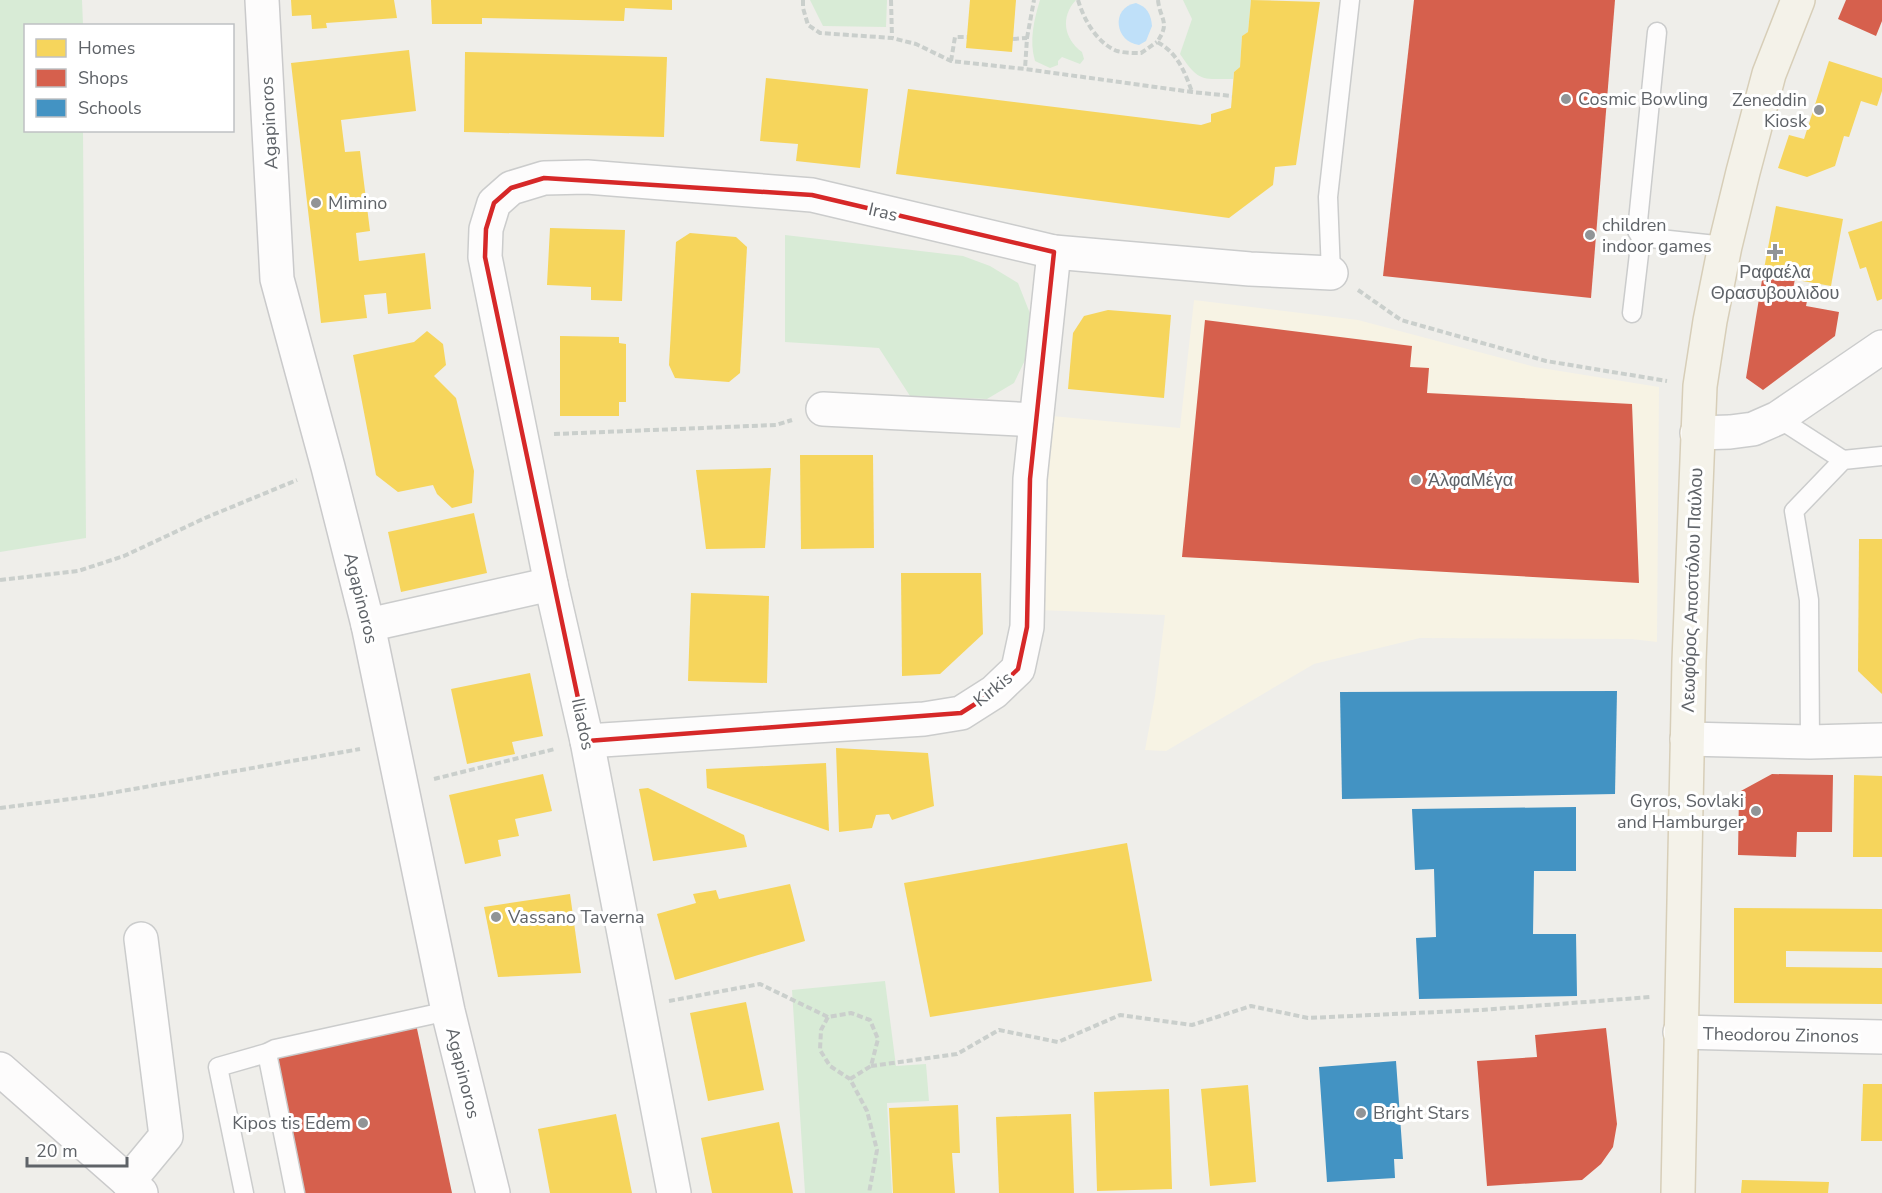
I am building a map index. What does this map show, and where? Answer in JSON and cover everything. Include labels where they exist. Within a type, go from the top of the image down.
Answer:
[{"type":"main road","name":"Λεωφόρος Αποστόλου Παύλου","points":[[1678,1193],[1687,739],[1700,386],[1725,246],[1769,74],[1798,0]]},
{"type":"street","name":"Agapinoros","points":[[262,0],[277,279],[368,625],[448,1011],[493,1193]]},
{"type":"street","name":"Iras","points":[[485,257],[486,229],[494,203],[512,188],[544,178],[587,177],[812,195],[1054,252],[1250,269],[1331,273]]},
{"type":"street","name":"Kirkis","points":[[587,741],[924,719],[961,713],[994,692],[1018,669],[1027,627],[1030,479],[1054,252]]},
{"type":"street","name":"Iliados","points":[[485,257],[551,584],[587,741],[674,1193]]},
{"type":"street","points":[[1697,433],[1753,429],[1778,418],[1882,347]]},
{"type":"street","points":[[823,409],[1036,420]]},
{"type":"street","points":[[368,625],[551,584]]},
{"type":"street","points":[[1687,739],[1810,742],[1882,740]]},
{"type":"street","points":[[0,1069],[135,1187],[166,1136],[141,939]]},
{"type":"street","name":"Theodorou Zinonos","points":[[1680,1032],[1882,1037]]},
{"type":"lane","points":[[1331,273],[1328,197],[1350,0]]},
{"type":"lane","points":[[1632,313],[1641,237],[1637,231],[1657,32]]},
{"type":"lane","points":[[1641,237],[1725,246]]},
{"type":"lane","points":[[1778,418],[1843,460],[1882,456]]},
{"type":"lane","points":[[1810,742],[1809,600],[1794,511],[1843,460]]},
{"type":"lane","points":[[244,1193],[218,1067],[275,1050],[448,1011]]},
{"type":"lane","points":[[267,1053],[295,1193]]},
{"type":"path","points":[[803,0],[808,25],[820,33],[892,38],[916,44],[951,61],[1232,96]]},
{"type":"path","points":[[891,0],[892,38]]},
{"type":"path","points":[[1025,69],[1027,38],[1034,0]]},
{"type":"path","points":[[1078,0],[1083,15],[1103,44],[1119,51],[1141,53],[1157,42],[1162,34],[1165,23],[1158,0]]},
{"type":"path","points":[[951,61],[955,37],[967,37]]},
{"type":"path","points":[[1013,39],[1027,38]]},
{"type":"path","points":[[1157,42],[1174,54],[1186,74],[1192,92]]},
{"type":"path","points":[[1331,273],[1401,320],[1546,361],[1700,386]]},
{"type":"path","points":[[521,436],[776,425],[823,409]]},
{"type":"path","points":[[0,580],[78,571],[124,556],[205,518],[328,467]]},
{"type":"path","points":[[402,788],[587,741]]},
{"type":"path","points":[[0,808],[94,796],[393,744]]},
{"type":"path","points":[[638,1007],[760,984],[828,1017],[851,1013],[870,1020],[878,1039],[871,1066]]},
{"type":"path","points":[[850,1079],[871,1066],[957,1054],[999,1030],[1058,1042],[1120,1015],[1192,1025],[1251,1006],[1308,1018],[1481,1010],[1681,995]]},
{"type":"path","points":[[828,1017],[821,1030],[820,1050],[830,1066],[850,1079],[867,1111],[877,1150],[869,1193]]},
{"type":"highlighted area","points":[[544,178],[812,195],[1054,252],[1030,479],[1027,627],[1018,669],[994,692],[961,713],[587,741],[485,257],[486,229],[494,203],[511,188]]},
{"type":"shaded area","points":[[1194,300],[1358,320],[1535,367],[1659,387],[1657,642],[1632,639],[1420,638],[1314,664],[1166,751],[1145,750],[1155,696],[1165,615],[1039,610],[1052,416],[1180,428]]},
{"type":"green space","points":[[0,0],[82,0],[83,24],[24,24],[24,132],[83,132],[86,538],[0,552]]},
{"type":"green space","points":[[810,0],[887,0],[886,27],[823,26]]},
{"type":"green space","points":[[1040,0],[1076,0],[1068,13],[1066,28],[1071,41],[1082,52],[1084,59],[1080,64],[1062,57],[1058,65],[1050,68],[1035,61],[1032,38]]},
{"type":"green space","points":[[1183,0],[1251,0],[1248,32],[1242,36],[1240,67],[1234,72],[1233,79],[1202,77],[1192,70],[1180,54],[1192,19]]},
{"type":"green space","points":[[785,235],[963,256],[990,266],[1018,283],[1031,316],[1028,354],[1014,383],[987,399],[910,396],[879,348],[785,342]]},
{"type":"green space","points":[[885,981],[896,1066],[926,1064],[929,1101],[887,1103],[892,1193],[805,1193],[792,990]]},
{"type":"water","points":[[1136,3],[1148,12],[1152,26],[1146,41],[1139,45],[1125,38],[1119,25],[1122,11]]},
{"type":"building: Homes","points":[[291,0],[394,0],[397,18],[326,23],[327,28],[312,29],[311,15],[292,16]]},
{"type":"building: Homes","points":[[431,0],[672,0],[672,10],[625,8],[624,21],[482,18],[482,24],[432,24]]},
{"type":"building: Homes","points":[[970,0],[1016,0],[1012,52],[966,48]]},
{"type":"building: Homes","points":[[1251,0],[1320,2],[1296,165],[1275,167],[1273,185],[1229,218],[896,174],[908,89],[1201,125],[1211,122],[1211,114],[1231,108],[1234,72],[1240,67],[1242,36],[1248,32]]},
{"type":"building: Homes","points":[[409,50],[416,111],[341,120],[345,152],[360,151],[370,231],[356,233],[359,261],[425,253],[431,309],[388,314],[386,293],[364,295],[367,318],[321,323],[291,63]]},
{"type":"building: Homes","points":[[465,52],[667,57],[664,137],[464,132]]},
{"type":"building: Homes","points":[[1829,61],[1882,78],[1882,91],[1877,106],[1861,101],[1849,137],[1844,136],[1835,166],[1807,177],[1778,168],[1789,135],[1804,139]]},
{"type":"building: Homes","points":[[766,78],[868,89],[860,168],[796,161],[798,144],[760,141]]},
{"type":"building: Homes","points":[[1776,206],[1843,219],[1831,286],[1763,274]]},
{"type":"building: Homes","points":[[1882,221],[1882,299],[1877,301],[1866,267],[1860,269],[1848,232]]},
{"type":"building: Homes","points":[[550,228],[625,230],[622,301],[591,300],[591,287],[547,285]]},
{"type":"building: Homes","points":[[690,233],[736,237],[747,247],[740,373],[729,382],[675,378],[669,365],[676,242]]},
{"type":"building: Homes","points":[[1108,310],[1171,315],[1164,398],[1068,389],[1073,333],[1084,316]]},
{"type":"building: Homes","points":[[427,331],[443,344],[446,365],[434,376],[456,398],[474,471],[472,503],[452,508],[437,494],[433,485],[398,492],[376,475],[353,355],[414,342]]},
{"type":"building: Homes","points":[[560,336],[619,337],[619,343],[626,344],[626,402],[619,402],[619,416],[560,416]]},
{"type":"building: Homes","points":[[800,455],[873,455],[874,548],[801,549]]},
{"type":"building: Homes","points":[[771,468],[765,548],[706,549],[696,470]]},
{"type":"building: Homes","points":[[474,513],[487,573],[401,592],[388,532]]},
{"type":"building: Homes","points":[[1859,539],[1882,539],[1882,694],[1858,671]]},
{"type":"building: Homes","points":[[901,573],[981,573],[983,634],[940,674],[902,676]]},
{"type":"building: Homes","points":[[691,593],[769,596],[767,683],[688,681]]},
{"type":"building: Homes","points":[[530,673],[543,736],[512,742],[515,754],[467,764],[451,689]]},
{"type":"building: Homes","points":[[836,748],[928,753],[934,806],[892,820],[889,814],[876,815],[872,828],[839,832]]},
{"type":"building: Homes","points":[[826,763],[829,831],[707,788],[706,769]]},
{"type":"building: Homes","points":[[543,774],[552,811],[515,819],[519,836],[498,840],[501,856],[465,864],[449,795]]},
{"type":"building: Homes","points":[[1854,775],[1882,776],[1882,857],[1853,857]]},
{"type":"building: Homes","points":[[648,788],[744,835],[747,847],[653,861],[639,789]]},
{"type":"building: Homes","points":[[1127,843],[1152,981],[930,1017],[904,883]]},
{"type":"building: Homes","points":[[790,884],[805,941],[675,980],[657,914],[696,903],[693,894],[716,890],[719,899]]},
{"type":"building: Homes","points":[[570,894],[581,973],[498,977],[484,907]]},
{"type":"building: Homes","points":[[1734,908],[1882,909],[1882,952],[1786,951],[1786,967],[1882,968],[1882,1004],[1734,1003]]},
{"type":"building: Homes","points":[[746,1002],[764,1090],[708,1101],[690,1013]]},
{"type":"building: Homes","points":[[1863,1084],[1882,1084],[1882,1141],[1861,1141]]},
{"type":"building: Homes","points":[[1248,1085],[1256,1182],[1210,1186],[1201,1089]]},
{"type":"building: Homes","points":[[1169,1089],[1172,1189],[1097,1191],[1094,1092]]},
{"type":"building: Homes","points":[[958,1105],[960,1153],[952,1153],[955,1193],[893,1193],[889,1108]]},
{"type":"building: Homes","points":[[616,1114],[632,1193],[550,1193],[538,1129]]},
{"type":"building: Homes","points":[[1071,1114],[1074,1193],[999,1193],[996,1117]]},
{"type":"building: Homes","points":[[779,1122],[793,1193],[712,1193],[701,1138]]},
{"type":"building: Homes","points":[[1742,1180],[1829,1182],[1828,1193],[1741,1193]]},
{"type":"building: Shops","points":[[1414,0],[1615,0],[1591,298],[1383,276]]},
{"type":"building: Shops","points":[[1846,0],[1882,0],[1882,21],[1876,36],[1838,19]]},
{"type":"building: Shops","points":[[1763,274],[1795,279],[1793,289],[1809,291],[1806,306],[1839,312],[1835,336],[1763,390],[1746,378]]},
{"type":"building: Shops","points":[[1205,320],[1412,346],[1410,367],[1429,368],[1427,393],[1632,404],[1639,583],[1182,557]]},
{"type":"building: Shops","points":[[1772,774],[1833,775],[1832,832],[1797,832],[1796,857],[1738,855],[1739,792]]},
{"type":"building: Shops","name":"Kipos tis Edem","points":[[416,1024],[452,1193],[303,1193],[274,1053]]},
{"type":"building: Shops","points":[[1606,1028],[1617,1124],[1613,1147],[1601,1164],[1582,1180],[1487,1186],[1477,1061],[1537,1057],[1535,1035]]},
{"type":"building: Schools","points":[[1617,691],[1615,794],[1342,799],[1340,692]]},
{"type":"building: Schools","points":[[1576,807],[1576,871],[1534,871],[1533,934],[1576,934],[1577,996],[1419,999],[1416,938],[1436,937],[1434,869],[1415,870],[1412,809]]},
{"type":"building: Schools","name":"Bright Stars","points":[[1396,1061],[1403,1159],[1394,1159],[1395,1178],[1327,1182],[1319,1067]]},
{"type":"place","name":"Cosmic Bowling","points":[[1566,99]]},
{"type":"place","name":"Zeneddin Kiosk","points":[[1819,110]]},
{"type":"place","name":"Mimino","points":[[316,203]]},
{"type":"place","name":"children indoor games","points":[[1590,235]]},
{"type":"place","name":"Ραφαέλα Θρασυβουλιδου","points":[[1775,252]]},
{"type":"place","name":"ΆλφαΜέγα","points":[[1416,480]]},
{"type":"place","name":"Gyros, Sovlaki and Hamburger","points":[[1756,811]]},
{"type":"place","name":"Vassano Taverna","points":[[496,917]]},
{"type":"place","name":"Bright Stars","points":[[1361,1113]]},
{"type":"place","name":"Kipos tis Edem","points":[[363,1123]]}]
